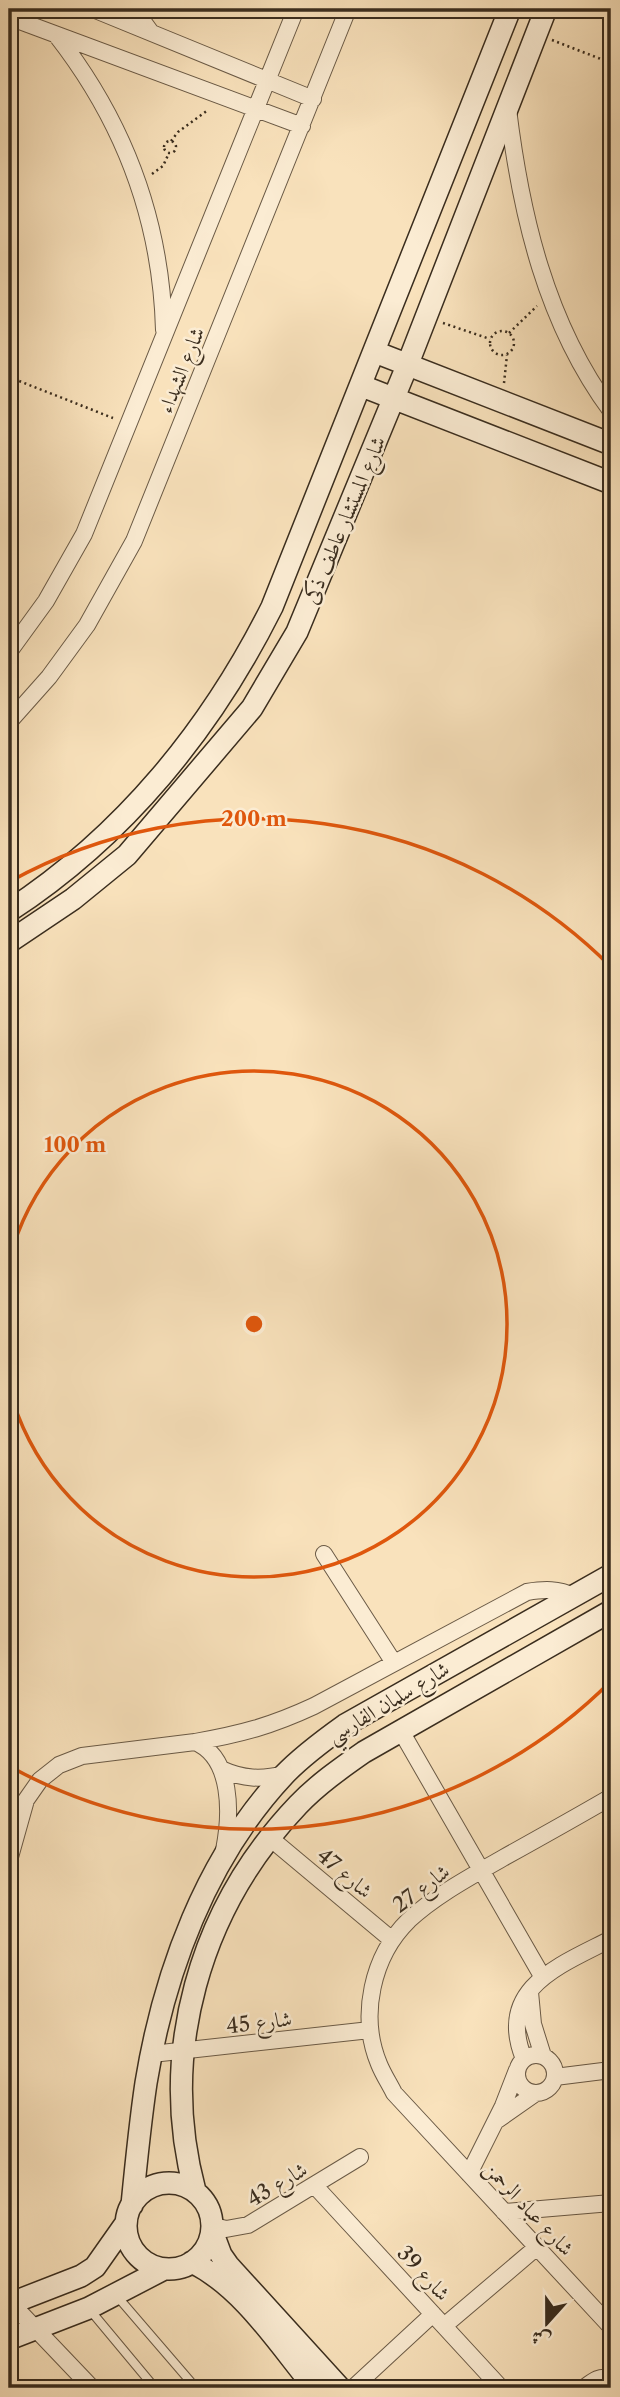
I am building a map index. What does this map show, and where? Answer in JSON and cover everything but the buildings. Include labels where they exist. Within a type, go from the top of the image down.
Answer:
[{"type":"street","points":[[93,9],[313,99]]},
{"type":"street","points":[[134,9],[152,33]]},
{"type":"street","name":"شارع الشهداء","points":[[9,652],[46,601],[84,534],[296,9]]},
{"type":"street","name":"شارع الشهداء","points":[[9,722],[69,651],[120,570],[147,512],[348,9]]},
{"type":"street","name":"شارع المستشار عاطف ذكى","points":[[9,911],[53,879],[113,828],[158,781],[191,741],[255,642],[330,466],[510,9]]},
{"type":"street","name":"شارع المستشار عاطف ذكى","points":[[9,942],[73,899],[127,855],[253,708],[297,632],[394,399],[545,9]]},
{"type":"street","points":[[9,17],[302,127]]},
{"type":"street","points":[[57,36],[77,61],[111,117],[139,183],[152,228],[160,271],[164,336]]},
{"type":"street","points":[[508,107],[516,171],[529,234],[549,294],[576,352],[611,411]]},
{"type":"street","points":[[394,303],[426,317]]},
{"type":"street","points":[[375,352],[611,444]]},
{"type":"street","points":[[362,386],[611,483]]},
{"type":"street","points":[[472,429],[494,399]]},
{"type":"street","points":[[330,466],[362,478]]},
{"type":"street","points":[[324,1554],[394,1663]]},
{"type":"street","name":"شارع سلمان الفارسي","points":[[129,2214],[141,2119],[164,1999],[198,1906],[221,1863],[258,1807],[285,1774],[313,1747],[345,1725],[611,1575]]},
{"type":"street","points":[[10,1857],[26,1800],[40,1780],[59,1765],[82,1756],[245,1733],[280,1721],[527,1592],[559,1590],[574,1596]]},
{"type":"street","name":"شارع سلمان الفارسي","points":[[195,2192],[184,2137],[181,2052],[190,2006],[212,1939],[243,1876],[270,1838],[298,1805],[329,1776],[364,1752],[611,1611]]},
{"type":"street","points":[[401,1731],[542,1976]]},
{"type":"street","points":[[195,1742],[207,1747],[216,1757],[228,1800],[228,1832],[221,1863]]},
{"type":"street","points":[[221,1769],[246,1778],[259,1779],[285,1774]]},
{"type":"street","name":"شارع 27","points":[[416,2118],[394,2093],[383,2073],[370,2030],[373,1983],[392,1940],[409,1920],[429,1904],[482,1870],[611,1798]]},
{"type":"street","name":"شارع 47","points":[[270,1838],[392,1940]]},
{"type":"street","points":[[536,2093],[523,2088],[519,2083],[516,2024],[520,2007],[542,1976],[611,1938]]},
{"type":"street","points":[[530,1992],[533,2024],[543,2056]]},
{"type":"street","name":"شارع 45","points":[[152,2054],[370,2030]]},
{"type":"street","points":[[469,2174],[520,2064],[536,2054],[553,2064],[555,2077],[548,2089],[536,2093],[494,2123]]},
{"type":"street","points":[[555,2077],[611,2070]]},
{"type":"street","name":"شارع عباد الرحمن","points":[[416,2118],[611,2327]]},
{"type":"street","name":"شارع 43","points":[[212,2226],[226,2229],[242,2227],[360,2157]]},
{"type":"street","points":[[92,2388],[10,2303],[81,2276],[95,2267],[144,2191],[160,2184],[178,2184],[195,2192],[206,2204],[221,2255],[228,2265],[340,2388]]},
{"type":"street","name":"شارع 39","points":[[315,2186],[501,2388]]},
{"type":"street","points":[[503,2212],[611,2203]]},
{"type":"street","points":[[129,2214],[129,2242],[133,2250],[147,2262],[164,2269],[192,2263],[206,2249],[212,2226]]},
{"type":"street","points":[[353,2388],[438,2320],[537,2247]]},
{"type":"street","points":[[192,2263],[215,2275],[234,2290],[315,2388]]},
{"type":"street","points":[[9,2339],[89,2308],[164,2269]]},
{"type":"street","points":[[584,2388],[600,2378],[611,2379]]},
{"type":"lane","points":[[116,2295],[197,2388]]},
{"type":"lane","points":[[89,2308],[155,2388]]},
{"type":"path","points":[[536,34],[611,63]]},
{"type":"path","points":[[169,153],[164,148],[165,144],[224,97]]},
{"type":"path","points":[[139,183],[163,166],[176,146],[171,141]]},
{"type":"path","points":[[509,333],[549,294]]},
{"type":"path","points":[[426,317],[490,339]]},
{"type":"path","points":[[494,399],[507,355],[514,347],[513,337],[509,333],[498,331],[490,339],[489,345],[496,354],[507,355]]},
{"type":"path","points":[[9,377],[129,425]]}]
